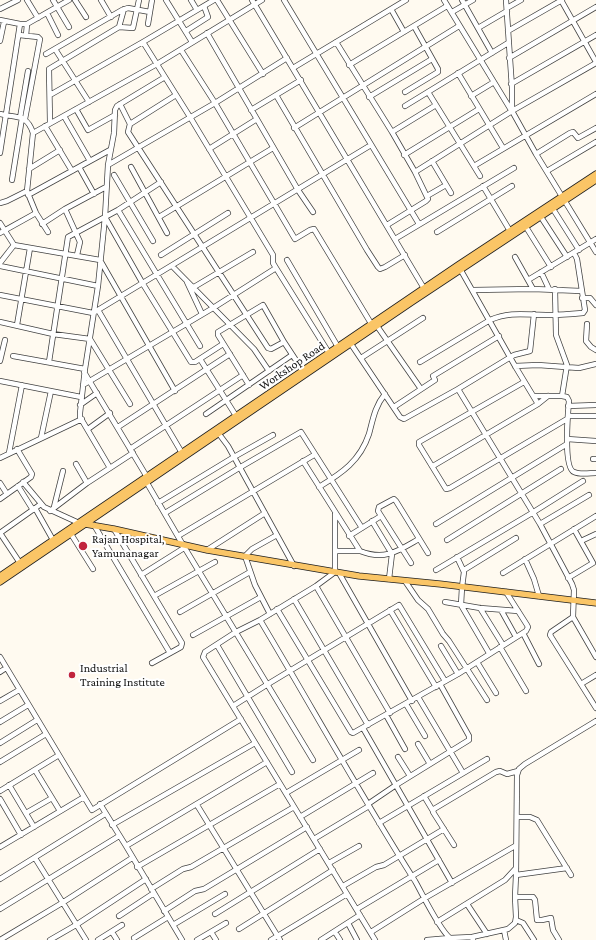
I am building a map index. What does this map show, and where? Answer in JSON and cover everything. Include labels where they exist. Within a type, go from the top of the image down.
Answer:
[{"type":"main road","name":"Workshop Road","points":[[0,576],[79,523],[219,434],[237,419],[338,347],[553,209],[564,198],[596,174]]},
{"type":"main road","name":"Workshop Road","points":[[460,268],[510,231],[596,180]]},
{"type":"main road","name":"Workshop Road","points":[[0,582],[71,534],[182,453],[237,419],[351,344],[374,325]]},
{"type":"main road","points":[[79,523],[114,528],[184,546],[337,573],[596,603]]},
{"type":"street","points":[[0,9],[18,0]]},
{"type":"street","points":[[27,0],[38,18]]},
{"type":"street","points":[[53,0],[69,27]]},
{"type":"street","points":[[0,41],[2,21],[27,24],[69,0]]},
{"type":"street","points":[[75,0],[86,17]]},
{"type":"street","points":[[101,0],[111,17]]},
{"type":"street","points":[[72,171],[48,125],[50,95],[49,69],[120,28],[133,28],[139,0]]},
{"type":"street","points":[[148,24],[152,0]]},
{"type":"street","points":[[166,0],[192,42]]},
{"type":"street","points":[[191,0],[197,10]]},
{"type":"street","points":[[50,95],[215,0],[230,20],[263,74]]},
{"type":"street","points":[[252,0],[426,290]]},
{"type":"street","points":[[33,133],[157,64],[262,0]]},
{"type":"street","points":[[284,0],[419,224]]},
{"type":"street","points":[[293,68],[406,0]]},
{"type":"street","points":[[444,0],[596,252]]},
{"type":"street","points":[[462,0],[492,53]]},
{"type":"street","points":[[452,12],[473,0]]},
{"type":"street","points":[[506,0],[512,111]]},
{"type":"street","points":[[478,28],[521,0]]},
{"type":"street","points":[[415,172],[512,111],[596,62],[561,0],[508,31]]},
{"type":"street","points":[[186,31],[208,17],[204,6]]},
{"type":"street","points":[[349,65],[447,6]]},
{"type":"street","points":[[509,58],[596,7]]},
{"type":"street","points":[[120,28],[124,9]]},
{"type":"street","points":[[46,54],[124,9],[137,9],[150,12]]},
{"type":"street","points":[[391,9],[404,32]]},
{"type":"street","points":[[47,13],[58,34]]},
{"type":"street","points":[[0,152],[3,115],[20,24]]},
{"type":"street","points":[[26,36],[27,24]]},
{"type":"street","points":[[405,92],[438,72],[414,26]]},
{"type":"street","points":[[294,128],[459,26]]},
{"type":"street","points":[[208,33],[273,148],[313,212]]},
{"type":"street","points":[[19,35],[38,37],[40,39],[22,118]]},
{"type":"street","points":[[511,84],[596,35]]},
{"type":"street","points":[[143,42],[273,255],[273,263],[329,353]]},
{"type":"street","points":[[336,42],[392,132],[415,172],[428,199],[387,225]]},
{"type":"street","points":[[405,106],[508,43]]},
{"type":"street","points":[[55,49],[89,102]]},
{"type":"street","points":[[181,50],[250,161],[295,239],[314,229],[374,325],[421,390]]},
{"type":"street","points":[[108,166],[240,88],[287,58]]},
{"type":"street","points":[[369,97],[432,60]]},
{"type":"street","points":[[12,180],[28,72]]},
{"type":"street","points":[[458,73],[503,148]]},
{"type":"street","points":[[110,468],[82,420],[80,405],[98,286],[110,150],[116,108],[120,104],[165,77]]},
{"type":"street","points":[[251,110],[301,80]]},
{"type":"street","points":[[471,96],[494,82]]},
{"type":"street","points":[[428,92],[480,176]]},
{"type":"street","points":[[474,166],[596,94]]},
{"type":"street","points":[[130,124],[176,95]]},
{"type":"street","points":[[276,95],[294,128],[367,250],[380,269],[404,255]]},
{"type":"street","points":[[120,104],[130,124],[128,132],[269,349],[284,342]]},
{"type":"street","points":[[392,132],[436,105]]},
{"type":"street","points":[[76,109],[88,130],[115,115]]},
{"type":"street","points":[[404,155],[479,109]]},
{"type":"street","points":[[3,115],[22,118],[30,124],[33,133],[27,193],[36,213],[48,232]]},
{"type":"street","points":[[64,116],[90,161]]},
{"type":"street","points":[[209,149],[234,135],[257,119]]},
{"type":"street","points":[[536,154],[570,133],[573,132],[578,138],[596,128]]},
{"type":"street","points":[[547,171],[596,142]]},
{"type":"street","points":[[0,295],[93,313],[371,145]]},
{"type":"street","points":[[159,216],[273,148]]},
{"type":"street","points":[[29,169],[60,150]]},
{"type":"street","points":[[1,202],[27,193],[110,150]]},
{"type":"street","points":[[432,161],[451,193]]},
{"type":"street","points":[[79,167],[94,194]]},
{"type":"street","points":[[131,167],[167,233]]},
{"type":"street","points":[[395,239],[514,168]]},
{"type":"street","points":[[114,176],[153,241]]},
{"type":"street","points":[[49,362],[68,237],[130,203],[161,182]]},
{"type":"street","points":[[427,196],[446,185]]},
{"type":"street","points":[[483,186],[510,231]]},
{"type":"street","points":[[436,232],[512,186]]},
{"type":"street","points":[[42,224],[106,187]]},
{"type":"street","points":[[66,209],[80,242],[76,256]]},
{"type":"street","points":[[553,209],[579,250]]},
{"type":"street","points":[[118,210],[158,274],[200,346]]},
{"type":"street","points":[[0,233],[36,213]]},
{"type":"street","points":[[161,255],[228,213]]},
{"type":"street","points":[[541,216],[567,257]]},
{"type":"street","points":[[105,217],[143,284],[191,362],[200,359],[223,344]]},
{"type":"street","points":[[0,223],[14,245],[100,260]]},
{"type":"street","points":[[526,227],[551,267]]},
{"type":"street","points":[[528,280],[596,239]]},
{"type":"street","points":[[14,245],[0,264],[26,272],[98,286]]},
{"type":"street","points":[[17,325],[30,248]]},
{"type":"street","points":[[194,287],[253,252]]},
{"type":"street","points":[[420,362],[501,315],[583,313],[585,310],[577,259],[574,253]]},
{"type":"street","points":[[515,257],[533,289]]},
{"type":"street","points":[[100,260],[175,390]]},
{"type":"street","points":[[287,260],[338,347]]},
{"type":"street","points":[[172,266],[254,349],[269,371]]},
{"type":"street","points":[[83,385],[213,308],[276,268]]},
{"type":"street","points":[[460,268],[538,404]]},
{"type":"street","points":[[541,272],[550,289]]},
{"type":"street","points":[[185,278],[202,314]]},
{"type":"street","points":[[555,289],[556,335],[567,363],[562,396]]},
{"type":"street","points":[[472,290],[581,290]]},
{"type":"street","points":[[582,298],[590,298],[596,305]]},
{"type":"street","points":[[249,385],[218,334],[230,325],[263,306],[303,371]]},
{"type":"street","points":[[98,310],[182,453]]},
{"type":"street","points":[[351,344],[400,417],[404,419],[458,389],[516,353],[530,350],[534,314]]},
{"type":"street","points":[[361,358],[423,318]]},
{"type":"street","points":[[0,322],[53,334],[90,339],[130,404]]},
{"type":"street","points":[[587,324],[586,341],[596,350]]},
{"type":"street","points":[[394,407],[435,380],[433,376],[499,336]]},
{"type":"street","points":[[0,361],[5,340]]},
{"type":"street","points":[[118,427],[230,354]]},
{"type":"street","points":[[206,414],[292,355]]},
{"type":"street","points":[[13,356],[49,362],[84,371],[132,451],[158,503],[313,760]]},
{"type":"street","points":[[200,359],[237,419]]},
{"type":"street","points":[[515,366],[538,365],[584,368],[596,364]]},
{"type":"street","points":[[52,509],[110,468],[165,425],[242,375]]},
{"type":"street","points":[[0,381],[81,397]]},
{"type":"street","points":[[524,382],[419,442],[445,487],[448,489],[567,418],[596,416]]},
{"type":"street","points":[[9,453],[22,385]]},
{"type":"street","points":[[458,389],[540,524],[568,578],[573,588],[573,618],[596,657]]},
{"type":"street","points":[[41,438],[51,391]]},
{"type":"street","points":[[80,405],[97,393]]},
{"type":"street","points":[[319,487],[344,471],[361,450],[368,436],[377,404],[385,394]]},
{"type":"street","points":[[534,396],[562,396],[568,398],[567,442],[568,460],[572,471],[596,473]]},
{"type":"street","points":[[433,466],[486,436],[538,404],[548,396]]},
{"type":"street","points":[[568,406],[596,405]]},
{"type":"street","points":[[88,429],[110,413]]},
{"type":"street","points":[[0,458],[82,420]]},
{"type":"street","points":[[165,514],[300,432],[362,528]]},
{"type":"street","points":[[219,434],[234,457],[294,566]]},
{"type":"street","points":[[158,503],[273,435]]},
{"type":"street","points":[[436,524],[567,442],[596,441]]},
{"type":"street","points":[[0,499],[31,477],[32,474],[17,449]]},
{"type":"street","points":[[178,536],[314,454]]},
{"type":"street","points":[[303,461],[335,514],[360,551]]},
{"type":"street","points":[[76,464],[87,483]]},
{"type":"street","points":[[447,540],[561,469]]},
{"type":"street","points":[[52,509],[63,471]]},
{"type":"street","points":[[436,570],[583,481]]},
{"type":"street","points":[[23,482],[41,504],[79,523]]},
{"type":"street","points":[[0,483],[6,494]]},
{"type":"street","points":[[18,486],[53,540]]},
{"type":"street","points":[[540,524],[589,495]]},
{"type":"street","points":[[411,563],[377,509],[394,499],[428,553]]},
{"type":"street","points":[[20,562],[0,533],[41,504]]},
{"type":"street","points":[[208,550],[265,513]]},
{"type":"street","points":[[335,514],[335,551],[337,573],[368,623],[412,701]]},
{"type":"street","points":[[350,536],[381,516]]},
{"type":"street","points":[[503,573],[596,516]]},
{"type":"street","points":[[372,521],[392,554],[389,579]]},
{"type":"street","points":[[94,526],[170,653]]},
{"type":"street","points":[[114,528],[182,644],[181,647],[152,663]]},
{"type":"street","points":[[568,578],[593,563],[574,529]]},
{"type":"street","points":[[71,534],[93,569]]},
{"type":"street","points":[[581,542],[596,534]]},
{"type":"street","points":[[270,614],[250,572],[245,556],[252,549],[277,535]]},
{"type":"street","points":[[464,570],[516,538]]},
{"type":"street","points":[[335,551],[360,551],[386,556],[419,539]]},
{"type":"street","points":[[141,575],[184,546]]},
{"type":"street","points":[[457,557],[464,570],[461,605],[489,654]]},
{"type":"street","points":[[525,559],[534,579],[539,596]]},
{"type":"street","points":[[154,596],[215,562]]},
{"type":"street","points":[[180,612],[250,572]]},
{"type":"street","points":[[337,573],[260,620],[236,632],[205,652],[203,657],[300,818],[376,940]]},
{"type":"street","points":[[406,581],[418,600],[426,606],[443,634],[467,668],[486,700]]},
{"type":"street","points":[[316,586],[346,637],[388,714],[405,749]]},
{"type":"street","points":[[277,609],[350,732],[354,733],[458,674],[523,633],[528,627],[506,592]]},
{"type":"street","points":[[193,635],[226,615],[261,597]]},
{"type":"street","points":[[294,599],[324,650],[396,785],[452,883]]},
{"type":"street","points":[[445,602],[480,608],[518,610]]},
{"type":"street","points":[[233,706],[397,606],[400,606],[445,681]]},
{"type":"street","points":[[480,608],[526,691]]},
{"type":"street","points":[[314,839],[368,805],[410,776],[469,740],[469,736],[390,610]]},
{"type":"street","points":[[501,610],[516,637]]},
{"type":"street","points":[[573,618],[555,629],[550,633],[550,635],[596,708]]},
{"type":"street","points":[[260,620],[438,922],[454,938]]},
{"type":"street","points":[[523,633],[539,664]]},
{"type":"street","points":[[217,645],[292,772]]},
{"type":"street","points":[[441,646],[458,674]]},
{"type":"street","points":[[0,657],[92,810],[241,719]]},
{"type":"street","points":[[477,662],[496,693]]},
{"type":"street","points":[[0,672],[6,668]]},
{"type":"street","points":[[581,684],[596,675]]},
{"type":"street","points":[[0,702],[19,690]]},
{"type":"street","points":[[418,697],[463,773]]},
{"type":"street","points":[[406,704],[425,736]]},
{"type":"street","points":[[0,722],[28,705]]},
{"type":"street","points":[[0,744],[37,720]]},
{"type":"street","points":[[433,810],[496,772],[502,771],[507,774],[518,771],[525,764],[596,721]]},
{"type":"street","points":[[0,762],[46,734]]},
{"type":"street","points":[[112,825],[255,743]]},
{"type":"street","points":[[418,744],[430,764]]},
{"type":"street","points":[[286,793],[359,750]]},
{"type":"street","points":[[1,788],[9,785],[59,755]]},
{"type":"street","points":[[398,757],[410,776]]},
{"type":"street","points":[[379,824],[408,805],[487,759]]},
{"type":"street","points":[[126,846],[267,762]]},
{"type":"street","points":[[35,770],[60,811]]},
{"type":"street","points":[[427,940],[473,938],[512,927],[516,920],[515,846],[518,771]]},
{"type":"street","points":[[300,818],[373,773]]},
{"type":"street","points":[[138,866],[280,784]]},
{"type":"street","points":[[9,785],[34,827]]},
{"type":"street","points":[[424,796],[454,844]]},
{"type":"street","points":[[0,847],[84,797]]},
{"type":"street","points":[[26,813],[52,798]]},
{"type":"street","points":[[0,799],[21,835]]},
{"type":"street","points":[[100,804],[182,940]]},
{"type":"street","points":[[197,805],[279,938]]},
{"type":"street","points":[[119,916],[183,869],[190,867],[294,807]]},
{"type":"street","points":[[0,879],[106,814]]},
{"type":"street","points":[[517,817],[532,818],[537,820],[571,875]]},
{"type":"street","points":[[164,911],[195,891],[203,890],[307,827]]},
{"type":"street","points":[[342,886],[376,867],[384,865],[444,829]]},
{"type":"street","points":[[0,909],[119,836]]},
{"type":"street","points":[[329,863],[359,846]]},
{"type":"street","points":[[370,932],[515,846]]},
{"type":"street","points":[[215,914],[320,849]]},
{"type":"street","points":[[35,858],[86,940]]},
{"type":"street","points":[[0,940],[62,903],[132,858]]},
{"type":"street","points":[[357,909],[439,860]]},
{"type":"street","points":[[438,922],[506,880],[516,868]]},
{"type":"street","points":[[516,875],[566,868]]},
{"type":"street","points":[[239,929],[333,870]]},
{"type":"street","points":[[50,940],[76,925],[146,879]]},
{"type":"street","points":[[173,925],[225,894]]},
{"type":"street","points":[[271,940],[279,938],[347,894]]},
{"type":"street","points":[[515,897],[533,897],[535,900],[537,920],[551,918],[553,930],[559,940]]},
{"type":"street","points":[[467,904],[487,934]]},
{"type":"street","points":[[321,940],[360,915]]},
{"type":"street","points":[[134,938],[168,917]]},
{"type":"street","points":[[516,920],[525,925],[534,940]]},
{"type":"street","points":[[197,940],[226,923]]},
{"type":"street","points":[[348,923],[357,940]]},
{"type":"street","points":[[98,940],[122,925]]},
{"type":"street","points":[[504,930],[506,940]]},
{"type":"street","points":[[112,932],[117,940]]},
{"type":"street","points":[[211,932],[216,940]]},
{"type":"street","points":[[335,932],[340,940]]},
{"type":"place","name":"Rajan Hospital, Yamunanagar","points":[[83,546]]},
{"type":"place","name":"Industrial Training Institute","points":[[72,675]]}]
